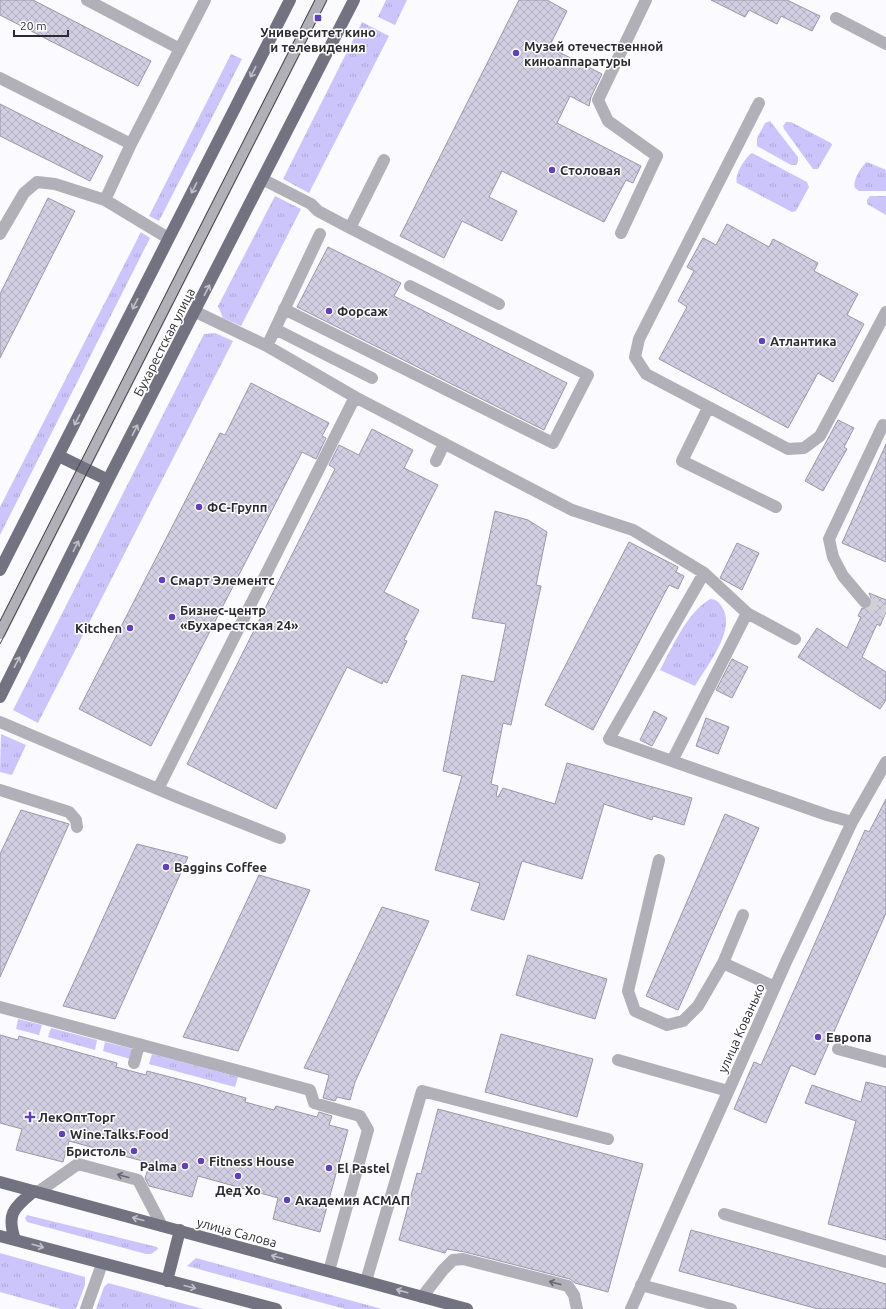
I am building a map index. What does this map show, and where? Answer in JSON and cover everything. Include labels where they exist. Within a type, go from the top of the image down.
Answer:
[{"type":"main road","points":[[0,570],[290,0]]},
{"type":"main road","name":"Бухарестская улица","points":[[0,697],[108,480],[264,180],[354,0]]},
{"type":"main road","points":[[59,456],[108,480]]},
{"type":"main road","name":"улица Салова","points":[[0,1182],[467,1309]]},
{"type":"main road","points":[[15,1240],[10,1225],[16,1207],[36,1192]]},
{"type":"main road","points":[[167,1281],[180,1230]]},
{"type":"main road","points":[[0,1236],[276,1309]]},
{"type":"street","points":[[87,0],[180,49]]},
{"type":"street","points":[[104,200],[204,0]]},
{"type":"street","points":[[0,633],[321,0]]},
{"type":"street","points":[[621,233],[657,156],[608,121],[598,100],[646,0]]},
{"type":"street","points":[[836,18],[886,44]]},
{"type":"street","points":[[0,78],[131,144]]},
{"type":"street","points":[[759,103],[639,338],[634,357],[646,374],[708,408],[788,449],[804,448],[820,436],[886,312]]},
{"type":"street","points":[[350,228],[384,160]]},
{"type":"street","points":[[264,180],[311,204],[318,211],[350,228],[499,304]]},
{"type":"street","points":[[0,234],[24,193],[37,182],[55,184],[104,200],[168,238]]},
{"type":"street","points":[[266,346],[320,234]]},
{"type":"street","points":[[284,309],[553,443],[588,375],[410,286]]},
{"type":"street","points":[[196,312],[266,346],[355,397],[572,510],[633,530],[704,573],[747,613],[795,639]]},
{"type":"street","points":[[275,329],[372,378]]},
{"type":"street","points":[[158,789],[355,397]]},
{"type":"street","points":[[708,408],[682,461],[776,507]]},
{"type":"street","points":[[865,602],[843,576],[833,558],[829,539],[883,425]]},
{"type":"street","points":[[436,461],[444,444]]},
{"type":"street","points":[[704,573],[609,739],[827,815],[852,822]]},
{"type":"street","points":[[672,761],[747,613]]},
{"type":"street","points":[[0,722],[158,789],[280,838]]},
{"type":"street","name":"улица Кованько","points":[[631,1309],[775,987],[852,822],[886,762]]},
{"type":"street","points":[[0,790],[69,812],[76,820],[77,827]]},
{"type":"street","points":[[659,860],[628,991],[635,1011],[667,1026],[683,1021],[698,1006],[723,963],[743,915]]},
{"type":"street","points":[[723,963],[775,987]]},
{"type":"street","points":[[0,1007],[310,1090],[314,1103],[360,1116],[368,1130],[328,1271]]},
{"type":"street","points":[[134,1063],[139,1045]]},
{"type":"street","points":[[838,1049],[886,1062]]},
{"type":"street","points":[[618,1060],[728,1091]]},
{"type":"street","points":[[366,1281],[422,1091],[608,1139]]},
{"type":"street","points":[[36,1192],[78,1164],[138,1180],[162,1226]]},
{"type":"street","points":[[724,1214],[886,1262]]},
{"type":"street","points":[[422,1297],[443,1270],[453,1260],[463,1259],[568,1286],[574,1295],[578,1309]]},
{"type":"street","points":[[86,1309],[102,1264]]},
{"type":"street","points":[[641,1285],[731,1309]]},
{"type":"green space","points":[[386,0],[407,0],[395,25],[378,17]]},
{"type":"green space","points":[[362,22],[389,36],[309,193],[283,179]]},
{"type":"green space","points":[[231,54],[242,59],[159,221],[149,216]]},
{"type":"green space","points":[[770,121],[798,157],[798,162],[796,165],[791,165],[757,146],[757,138],[765,123]]},
{"type":"green space","points":[[786,122],[791,122],[831,143],[832,145],[818,169],[813,169],[784,129],[783,126]]},
{"type":"green space","points":[[752,153],[807,182],[809,187],[796,211],[792,212],[737,183],[737,176],[741,167],[746,158]]},
{"type":"green space","points":[[867,162],[886,170],[886,191],[859,191],[855,188],[854,185],[858,174]]},
{"type":"green space","points":[[275,196],[301,209],[241,326],[223,318],[218,306]]},
{"type":"green space","points":[[870,196],[886,196],[886,215],[867,204],[867,200]]},
{"type":"green space","points":[[141,232],[150,238],[0,535],[0,507]]},
{"type":"green space","points":[[215,333],[233,341],[38,723],[13,710],[204,334]]},
{"type":"green space","points":[[710,599],[717,601],[722,607],[726,616],[726,626],[718,648],[695,686],[660,670],[687,622],[701,605]]},
{"type":"green space","points":[[1,734],[26,745],[12,775],[0,772]]},
{"type":"green space","points":[[18,1019],[42,1025],[39,1035],[16,1029]]},
{"type":"green space","points":[[51,1028],[97,1040],[95,1050],[48,1037]]},
{"type":"green space","points":[[105,1042],[133,1049],[130,1059],[103,1051]]},
{"type":"green space","points":[[152,1054],[238,1077],[235,1087],[149,1064]]},
{"type":"green space","points":[[27,1215],[157,1247],[158,1249],[151,1254],[146,1254],[27,1222],[25,1218]]},
{"type":"green space","points":[[0,1253],[85,1277],[85,1285],[76,1309],[61,1309],[0,1292]]},
{"type":"green space","points":[[196,1258],[382,1309],[345,1309],[187,1266]]},
{"type":"green space","points":[[108,1283],[203,1309],[96,1309],[104,1287]]},
{"type":"building","points":[[0,0],[33,0],[151,61],[138,86],[0,15]]},
{"type":"building","points":[[519,0],[547,0],[567,11],[549,47],[602,74],[591,97],[589,106],[570,96],[557,123],[641,166],[633,183],[626,180],[604,222],[502,171],[489,197],[517,211],[502,241],[462,221],[444,258],[400,236]]},
{"type":"building","points":[[711,0],[787,0],[820,16],[812,31],[781,16],[777,24],[749,10],[745,17]]},
{"type":"building","points":[[0,104],[103,156],[90,181],[0,136]]},
{"type":"building","points":[[48,198],[75,211],[0,358],[0,294]]},
{"type":"building","name":"Атлантика","points":[[727,224],[769,247],[773,239],[818,263],[814,271],[858,294],[847,315],[864,324],[833,382],[818,373],[788,428],[659,359],[687,307],[678,301],[694,271],[687,267],[703,238],[716,245]]},
{"type":"building","points":[[328,247],[401,283],[394,296],[567,383],[544,430],[297,307]]},
{"type":"building","name":"Бизнес-центр «Бухарестская 24»","points":[[251,383],[329,423],[322,436],[326,438],[316,459],[302,452],[151,746],[79,709],[220,433],[225,435]]},
{"type":"building","points":[[838,420],[854,428],[844,447],[847,449],[823,491],[805,481]]},
{"type":"building","points":[[372,429],[413,450],[404,468],[438,485],[384,592],[419,610],[404,640],[407,641],[387,683],[383,681],[382,684],[347,667],[276,809],[187,764],[335,469],[329,465],[339,445],[359,455]]},
{"type":"building","points":[[886,444],[886,562],[842,543]]},
{"type":"building","points":[[495,511],[528,520],[547,532],[536,585],[541,586],[511,725],[503,723],[491,784],[498,786],[496,796],[498,797],[503,788],[555,804],[567,763],[692,798],[684,825],[653,816],[652,820],[604,804],[582,879],[522,861],[504,920],[471,910],[480,883],[435,870],[462,776],[443,771],[462,675],[494,682],[506,624],[472,618]]},
{"type":"building","points":[[629,542],[678,567],[676,572],[684,576],[678,589],[669,585],[593,730],[545,705]]},
{"type":"building","points":[[737,543],[759,553],[742,590],[720,578]]},
{"type":"building","points":[[869,593],[886,600],[886,612],[880,626],[877,624],[862,657],[886,672],[886,700],[880,709],[798,657],[817,628],[847,648],[861,617],[858,616],[862,608],[867,609],[872,605],[872,600]]},
{"type":"building","points":[[732,659],[748,667],[732,698],[716,690]]},
{"type":"building","points":[[654,711],[667,718],[652,746],[640,740]]},
{"type":"building","points":[[706,718],[729,727],[718,754],[696,746]]},
{"type":"building","points":[[886,799],[886,913],[815,1075],[791,1065],[766,1123],[734,1109],[754,1062],[761,1065],[865,830],[869,832]]},
{"type":"building","points":[[21,810],[69,824],[0,977],[0,854]]},
{"type":"building","points":[[725,814],[759,828],[678,1010],[646,996]]},
{"type":"building","points":[[137,844],[188,857],[115,1019],[63,1006]]},
{"type":"building","points":[[259,875],[310,890],[238,1051],[183,1037]]},
{"type":"building","points":[[382,907],[429,921],[355,1082],[350,1100],[337,1097],[335,1101],[323,1098],[329,1075],[304,1068]]},
{"type":"building","points":[[528,955],[607,979],[595,1019],[516,995]]},
{"type":"building","points":[[501,1034],[593,1059],[577,1117],[485,1092]]},
{"type":"building","points":[[0,1035],[18,1040],[19,1036],[117,1063],[116,1067],[146,1075],[147,1071],[197,1084],[246,1098],[245,1102],[274,1110],[276,1106],[317,1117],[319,1112],[332,1116],[329,1125],[348,1130],[320,1232],[273,1219],[278,1198],[198,1176],[192,1197],[149,1186],[145,1178],[150,1163],[69,1141],[63,1162],[16,1150],[22,1129],[0,1123]]},
{"type":"building","points":[[866,1082],[886,1087],[886,1240],[828,1224],[856,1121],[805,1103],[812,1085],[861,1102]]},
{"type":"building","points":[[438,1109],[643,1164],[608,1292],[575,1283],[570,1279],[465,1252],[447,1249],[445,1253],[399,1240],[417,1173],[421,1174]]},
{"type":"building","points":[[691,1230],[886,1284],[886,1309],[818,1309],[679,1271]]},
{"type":"tunnel","points":[[865,602],[886,612]]},
{"type":"tram line","points":[[0,621],[315,0]]},
{"type":"tram line","points":[[0,644],[327,0]]},
{"type":"place","name":"Университет кино и телевидения","points":[[318,18]]},
{"type":"place","name":"Музей отечественной киноаппаратуры","points":[[516,53]]},
{"type":"place","name":"Столовая","points":[[552,170]]},
{"type":"place","name":"Форсаж","points":[[329,311]]},
{"type":"place","name":"Атлантика","points":[[762,341]]},
{"type":"place","name":"ФС-Групп","points":[[199,507]]},
{"type":"place","name":"Смарт Элементс","points":[[162,580]]},
{"type":"place","name":"Бизнес-центр «Бухарестская 24»","points":[[172,617]]},
{"type":"place","name":"Kitchen","points":[[130,628]]},
{"type":"place","name":"Baggins Coffee","points":[[166,867]]},
{"type":"place","name":"Европа","points":[[818,1037]]},
{"type":"place","name":"ЛекОптТорг","points":[[30,1117]]},
{"type":"place","name":"Wine.Talks.Food","points":[[62,1134]]},
{"type":"place","name":"Бристоль","points":[[134,1151]]},
{"type":"place","name":"Fitness House","points":[[201,1161]]},
{"type":"place","name":"Palma","points":[[185,1166]]},
{"type":"place","name":"El Pastel","points":[[329,1168]]},
{"type":"place","name":"Дед Хо","points":[[238,1176]]},
{"type":"place","name":"Академия АСМАП","points":[[287,1200]]}]
